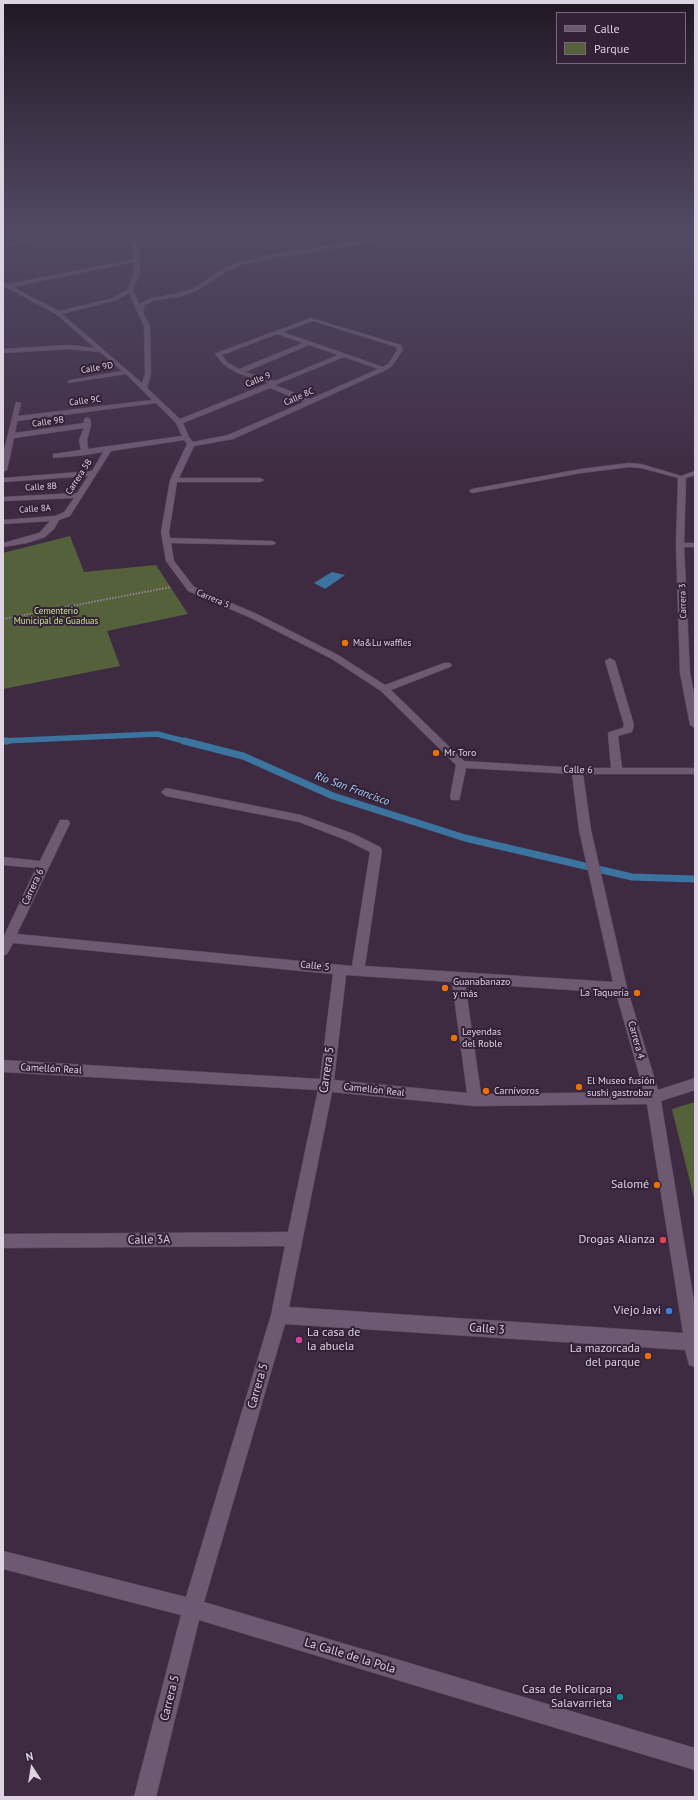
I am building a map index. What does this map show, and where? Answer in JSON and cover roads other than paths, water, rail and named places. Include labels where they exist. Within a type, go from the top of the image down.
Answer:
[{"type":"street","points":[[56,456],[188,441],[179,422],[158,401],[61,316]]},
{"type":"street","points":[[143,316],[147,326],[148,350],[148,374],[144,388]]},
{"type":"street","name":"Calle 8C","points":[[188,441],[230,437],[390,366],[400,350],[399,346],[313,319],[276,332]]},
{"type":"street","points":[[310,402],[272,384],[239,372],[225,363],[218,354],[276,332],[384,369]]},
{"type":"street","points":[[239,372],[309,343]]},
{"type":"street","points":[[3,351],[69,347],[100,350]]},
{"type":"street","name":"Calle 9","points":[[179,422],[344,355]]},
{"type":"street","name":"Calle 9D","points":[[70,382],[126,372]]},
{"type":"street","name":"Calle 9C","points":[[15,419],[158,401]]},
{"type":"street","points":[[3,470],[12,436],[18,403]]},
{"type":"street","name":"Carrera 5B","points":[[85,410],[88,425],[84,440],[85,453]]},
{"type":"street","name":"Calle 9B","points":[[12,436],[88,425]]},
{"type":"street","name":"Carrera 5","points":[[188,441],[174,480],[165,532],[170,561],[191,589],[254,616],[335,657],[384,689],[461,764]]},
{"type":"street","name":"Carrera 5B","points":[[67,514],[108,450]]},
{"type":"street","points":[[3,480],[94,473]]},
{"type":"street","points":[[682,477],[695,474]]},
{"type":"street","name":"Carrera 3","points":[[682,477],[680,545],[695,725]]},
{"type":"street","points":[[174,480],[260,480]]},
{"type":"street","name":"Calle 8B","points":[[3,499],[79,495]]},
{"type":"street","name":"Calle 8A","points":[[3,522],[56,518],[67,514]]},
{"type":"street","points":[[3,545],[24,541],[42,535],[51,527],[56,518]]},
{"type":"street","points":[[166,540],[272,543]]},
{"type":"street","points":[[680,545],[695,545]]},
{"type":"street","points":[[610,661],[629,725],[628,730],[613,734],[616,770]]},
{"type":"street","points":[[384,689],[447,665]]},
{"type":"street","points":[[455,797],[461,764]]},
{"type":"street","name":"Calle 6","points":[[461,764],[577,771],[695,771]]},
{"type":"street","name":"Carrera 4","points":[[577,771],[585,830],[621,988],[652,1098],[695,1359]]},
{"type":"street","points":[[166,792],[301,819],[350,837],[376,850],[358,971]]},
{"type":"street","name":"Carrera 6","points":[[3,951],[64,822]]},
{"type":"street","points":[[3,861],[43,865]]},
{"type":"street","name":"Calle 5","points":[[10,938],[358,971],[621,988]]},
{"type":"street","name":"Carrera 5","points":[[145,1797],[192,1608],[279,1315],[326,1085],[340,969]]},
{"type":"street","points":[[458,977],[475,1100]]},
{"type":"street","name":"Camellón Real","points":[[3,1066],[326,1085],[475,1100],[652,1098],[695,1084]]},
{"type":"street","name":"Calle 3A","points":[[3,1242],[295,1239]]},
{"type":"street","name":"Calle 3","points":[[279,1315],[693,1342]]},
{"type":"street","name":"La Calle de la Pola","points":[[3,1560],[192,1608],[695,1759]]},
{"type":"lane","points":[[472,491],[581,471],[629,465],[682,477]]},
{"type":"water","points":[[332,572],[345,575],[325,589],[314,583]]},
{"type":"waterway","name":"Río San Francisco","points":[[7,741],[3,741],[157,734],[188,742]]},
{"type":"waterway","name":"Río San Francisco","points":[[184,741],[243,756],[333,796],[465,838],[632,877],[695,879]]},
{"type":"place","name":"Ma&Lu waffles","points":[[345,643]]},
{"type":"place","name":"Mr Toro","points":[[436,753]]},
{"type":"place","name":"Guanabanazo y más","points":[[445,988]]},
{"type":"place","name":"La Taquería","points":[[637,993]]},
{"type":"place","name":"Leyendas del Roble","points":[[454,1038]]},
{"type":"place","name":"El Museo fusión sushi gastrobar","points":[[579,1087]]},
{"type":"place","name":"Carnívoros","points":[[486,1091]]},
{"type":"place","name":"Salomé","points":[[657,1185]]},
{"type":"place","name":"Drogas Alianza","points":[[663,1240]]},
{"type":"place","name":"Viejo Javi","points":[[669,1311]]},
{"type":"place","name":"La casa de la abuela","points":[[299,1340]]},
{"type":"place","name":"La mazorcada del parque","points":[[648,1356]]},
{"type":"place","name":"Casa de Policarpa Salavarrieta","points":[[620,1697]]},
{"type":"park label","name":"Cementerio Municipal de Guaduas","points":[[56,616]]}]
